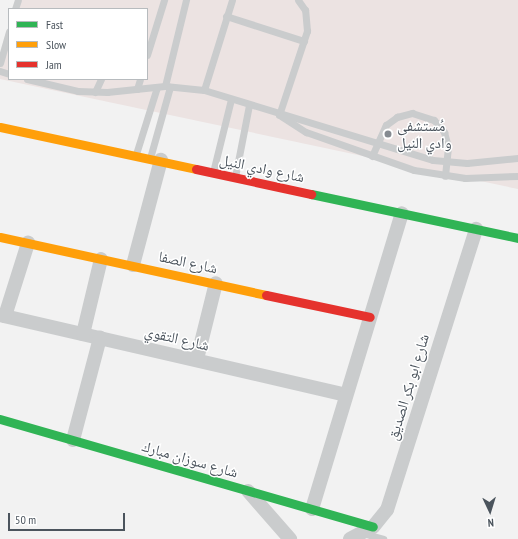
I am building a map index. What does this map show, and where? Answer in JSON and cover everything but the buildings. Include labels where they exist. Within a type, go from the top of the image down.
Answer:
[{"type":"street","name":"شارع وادي النيل","points":[[0,126],[518,238]]},
{"type":"street","points":[[132,265],[156,159]]},
{"type":"street","points":[[312,509],[402,213]]},
{"type":"street","name":"شارع ابو بكر الصديق","points":[[362,533],[387,510],[476,229]]},
{"type":"street","name":"شارع الصفا","points":[[0,237],[216,282],[370,317]]},
{"type":"street","points":[[2,316],[28,243]]},
{"type":"street","points":[[83,334],[101,259]]},
{"type":"street","points":[[197,359],[216,282]]},
{"type":"street","name":"شارع التقوي","points":[[2,316],[197,359],[346,395]]},
{"type":"street","points":[[73,440],[100,338]]},
{"type":"street","name":"شارع سوزان مبارك","points":[[0,419],[312,509],[362,533]]},
{"type":"street","points":[[248,490],[290,539]]},
{"type":"lane","points":[[148,48],[164,0]]},
{"type":"lane","points":[[156,159],[167,87],[186,0]]},
{"type":"lane","points":[[204,90],[232,0]]},
{"type":"lane","points":[[279,115],[304,41],[308,20],[298,0]]},
{"type":"lane","points":[[226,16],[304,41]]},
{"type":"lane","points":[[0,63],[8,35]]},
{"type":"lane","points":[[31,80],[78,91],[95,92],[157,87],[204,90],[279,115],[310,121],[377,144],[448,162],[491,163],[518,158]]},
{"type":"lane","points":[[95,92],[101,80]]},
{"type":"lane","points":[[137,89],[140,80]]},
{"type":"lane","points":[[136,156],[157,87]]},
{"type":"lane","points":[[212,172],[231,99]]},
{"type":"lane","points":[[234,177],[249,105]]},
{"type":"lane","points":[[372,156],[377,144],[391,121],[404,114],[412,113],[434,120],[440,126],[446,140],[448,162],[445,176]]},
{"type":"lane","points":[[279,115],[306,132],[414,170],[445,176],[518,176]]},
{"type":"lane","points":[[362,533],[383,539]]},
{"type":"shaded area","name":"مُستشفى وادي النيل","points":[[20,0],[518,0],[518,189],[0,79],[0,66],[8,39],[8,80],[148,80],[148,8],[17,8]]},
{"type":"traffic: fast","points":[[311,194],[518,238]]},
{"type":"traffic: fast","points":[[0,419],[373,527]]},
{"type":"traffic: slow","points":[[0,127],[196,169]]},
{"type":"traffic: slow","points":[[0,237],[266,295]]},
{"type":"traffic: jam","points":[[196,169],[311,194]]},
{"type":"traffic: jam","points":[[266,295],[370,317]]},
{"type":"place","name":"مُستشفى وادي النيل","points":[[388,134]]}]
